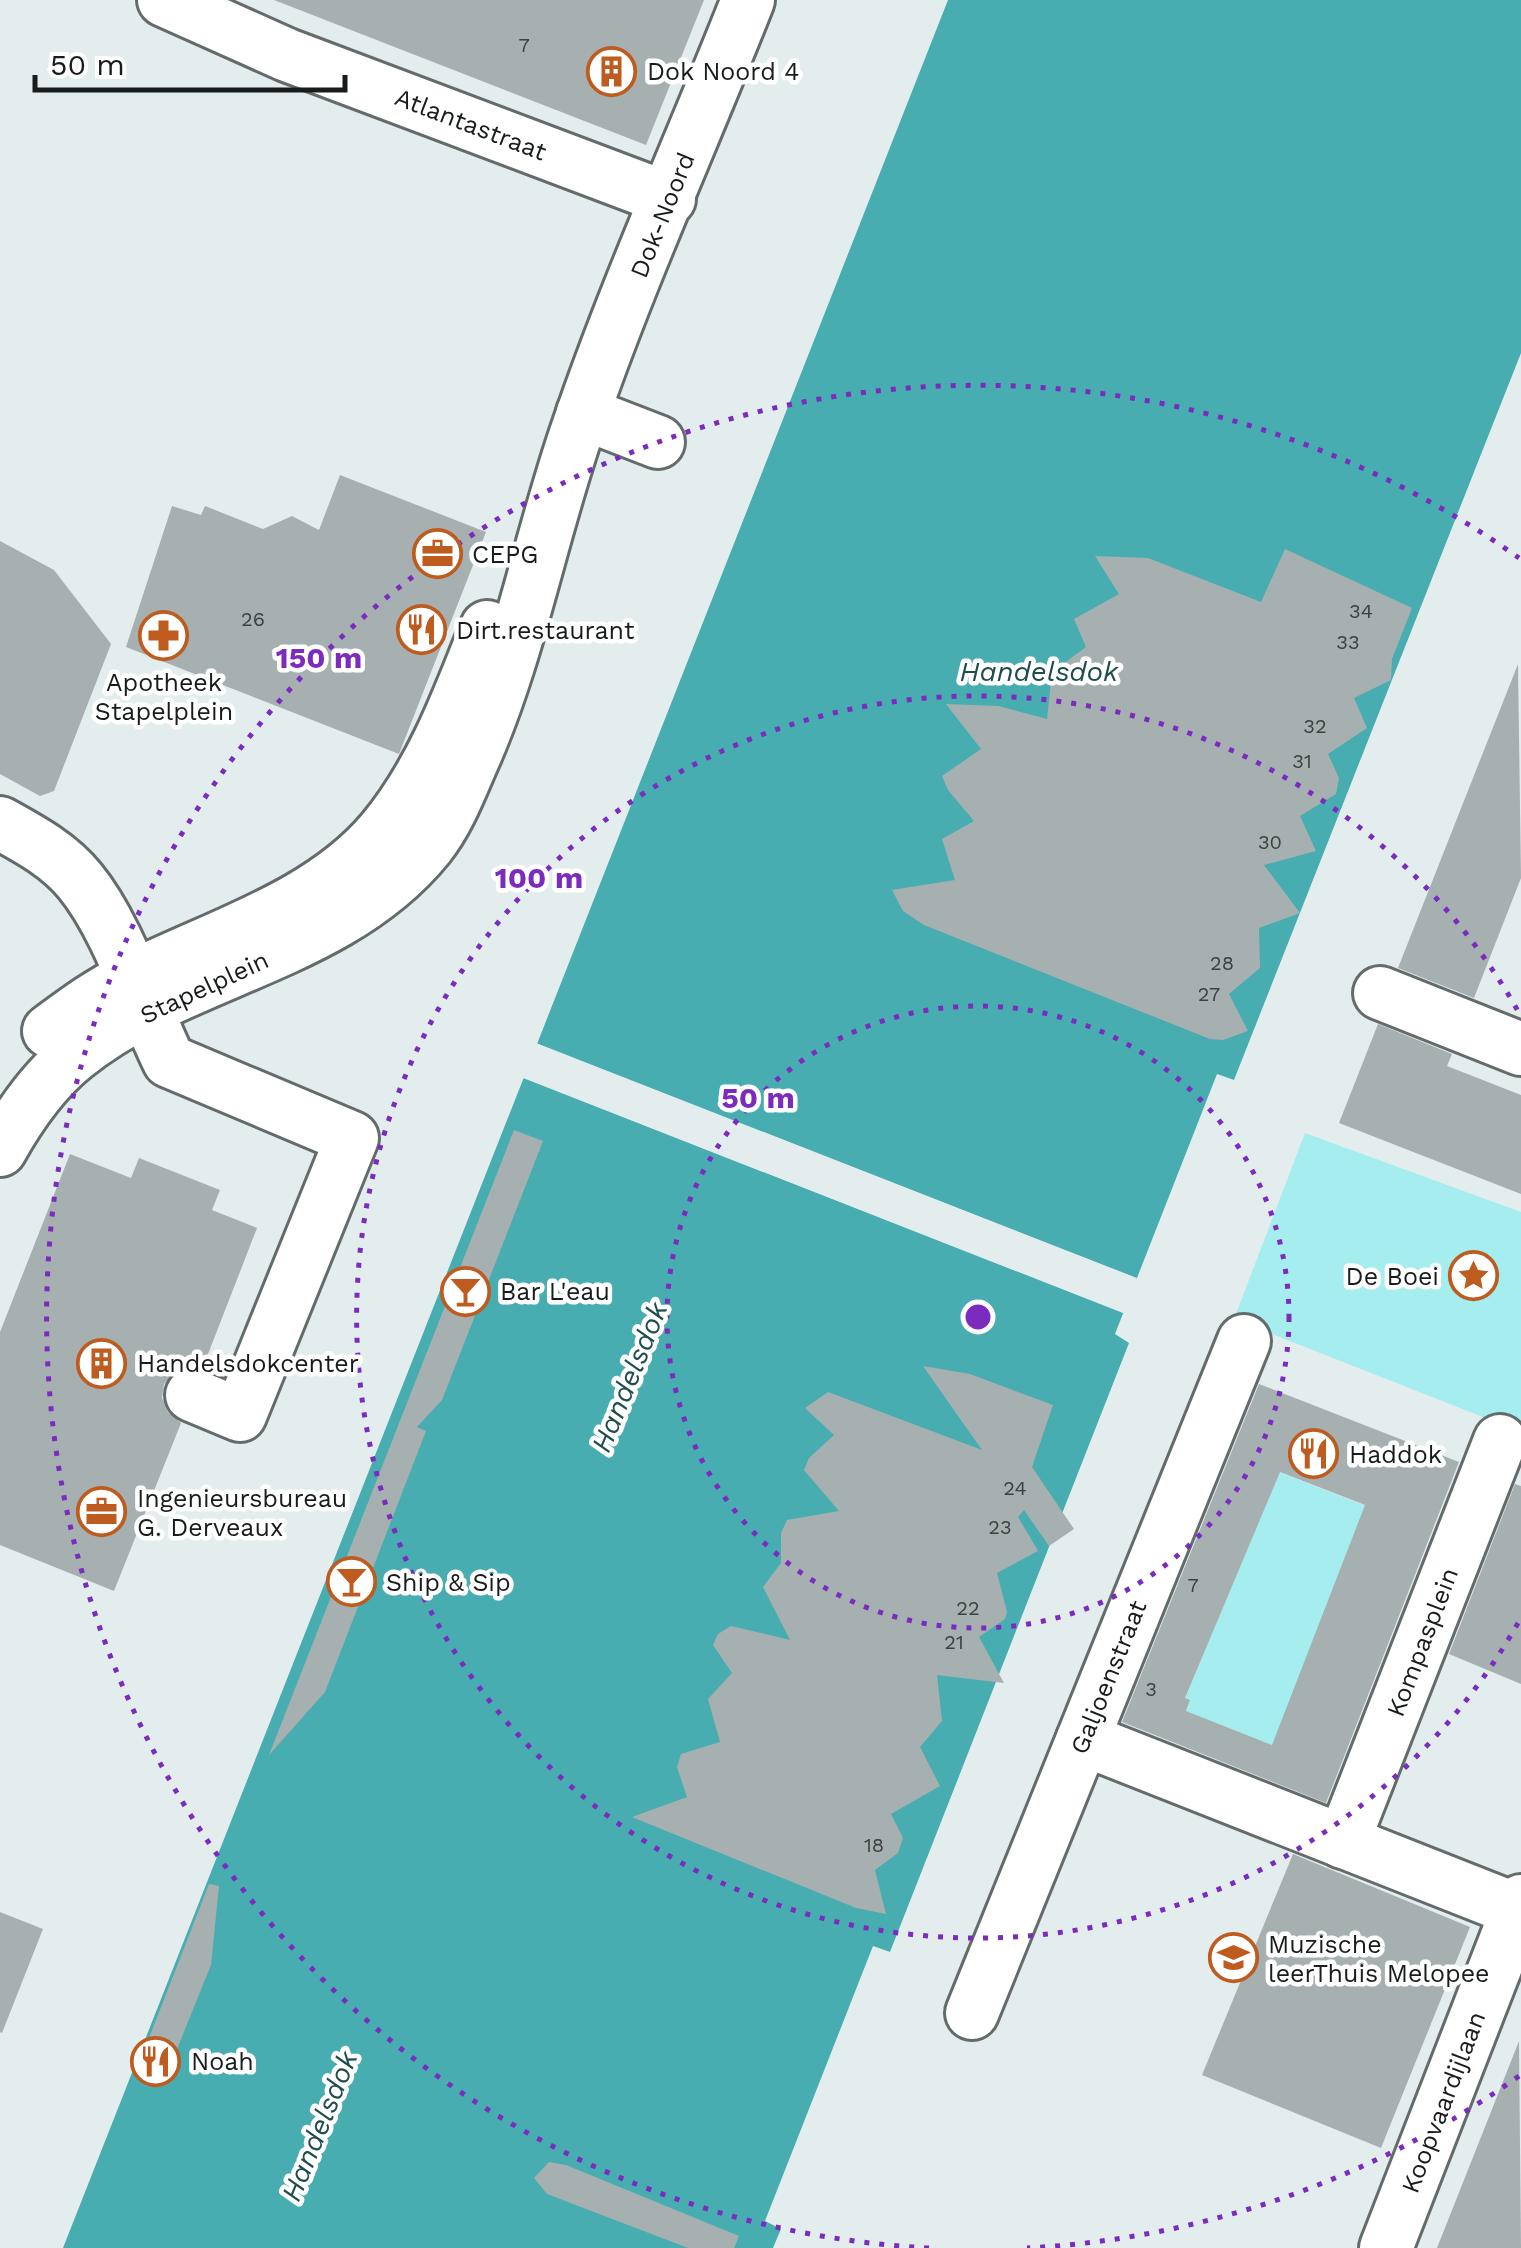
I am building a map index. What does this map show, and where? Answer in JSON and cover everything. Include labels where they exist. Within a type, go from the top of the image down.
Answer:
[{"type":"street","name":"Atlantastraat","points":[[164,0],[287,55],[670,198]]},
{"type":"street","name":"Dok-Noord","points":[[410,831],[523,532],[580,422],[748,0]]},
{"type":"street","points":[[580,422],[658,442]]},
{"type":"street","points":[[0,823],[44,847],[80,880],[102,915],[169,1061],[352,1138],[240,1414],[192,1395]]},
{"type":"street","name":"Stapelplein","points":[[0,1084],[43,1036],[137,995],[317,888],[356,858],[410,831]]},
{"type":"street","points":[[1380,993],[1521,1048]]},
{"type":"street","name":"Stapelplein","points":[[0,1150],[41,1090],[137,995]]},
{"type":"street","name":"Galjoenstraat","points":[[972,2012],[1244,1341]]},
{"type":"street","name":"Kompasplein","points":[[1343,1842],[1500,1441]]},
{"type":"street","points":[[1083,1739],[1343,1842],[1519,1906]]},
{"type":"street","name":"Koopvaardijlaan","points":[[1386,2248],[1519,1906]]},
{"type":"shaded area","points":[[1305,1133],[1521,1212],[1521,1432],[1234,1319]]},
{"type":"shaded area","points":[[1279,1472],[1417,1526],[1272,1745],[1211,1721],[1176,1735],[1190,1701],[1185,1698]]},
{"type":"water","name":"Handelsdok","points":[[948,0],[1521,0],[1521,353],[1234,1080],[1217,1074],[1115,1334],[1129,1343],[890,1952],[873,1946],[765,2221],[781,2229],[773,2248],[63,2248]]},
{"type":"pier","points":[[531,1041],[1142,1280],[1128,1315],[518,1076]]},
{"type":"building","points":[[274,0],[704,0],[646,145]]},
{"type":"building","points":[[340,475],[486,532],[399,754],[126,647],[172,506],[201,515],[205,506],[263,529],[292,516],[319,530]]},
{"type":"building","points":[[0,541],[54,570],[111,644],[54,791],[40,796],[0,774]]},
{"type":"building","points":[[1285,549],[1412,608],[1392,659],[1391,680],[1354,698],[1367,728],[1328,754],[1339,778],[1336,794],[1300,816],[1316,851],[1264,865],[1300,913],[1259,928],[1260,968],[1229,994],[1248,1031],[1223,1040],[1210,1039],[924,925],[903,911],[892,890],[955,880],[942,839],[974,821],[948,790],[942,776],[981,749],[946,704],[998,706],[1047,719],[1052,672],[1086,647],[1074,619],[1119,594],[1095,556],[1148,558],[1261,602]]},
{"type":"building","points":[[1518,664],[1521,878],[1474,998],[1398,968]]},
{"type":"building","points":[[1378,1024],[1452,1054],[1447,1066],[1521,1095],[1521,1194],[1339,1123]]},
{"type":"building","points":[[514,1130],[543,1141],[442,1400],[417,1427],[426,1431],[325,1692],[269,1755]]},
{"type":"building","name":"Handelsdokcenter","points":[[70,1154],[131,1178],[139,1158],[220,1190],[212,1210],[257,1228],[203,1367],[189,1365],[175,1371],[164,1384],[162,1398],[168,1412],[181,1423],[114,1591],[0,1545],[0,1332]]},
{"type":"building","points":[[923,1366],[970,1374],[1053,1405],[1032,1467],[1074,1529],[1049,1546],[1024,1510],[1018,1517],[1038,1551],[997,1573],[1007,1612],[1005,1619],[979,1637],[1004,1683],[937,1675],[942,1721],[920,1747],[940,1786],[891,1814],[903,1838],[898,1853],[875,1870],[886,1914],[856,1908],[632,1817],[687,1797],[677,1767],[681,1754],[720,1742],[708,1699],[732,1673],[713,1645],[718,1634],[731,1626],[790,1640],[763,1587],[781,1563],[781,1533],[787,1520],[839,1511],[804,1470],[809,1458],[834,1435],[805,1408],[828,1392],[982,1450]]},
{"type":"building","points":[[1259,1384],[1459,1462],[1326,1803],[1122,1722]],"holes":[[[1280,1472],[1365,1505],[1272,1745],[1186,1711],[1190,1700],[1185,1698]]]},
{"type":"building","points":[[1515,1484],[1521,1486],[1521,1684],[1449,1654]]},
{"type":"building","points":[[1293,1854],[1470,1927],[1381,2148],[1202,2075]]},
{"type":"building","points":[[209,1884],[219,1886],[211,1965],[175,2054],[147,2043]]},
{"type":"building","points":[[0,1912],[43,1929],[2,2033],[0,2032]]},
{"type":"building","points":[[1519,2041],[1521,2248],[1437,2248]]},
{"type":"building","points":[[549,2162],[566,2165],[739,2236],[734,2248],[688,2248],[547,2194],[534,2178]]},
{"type":"place","name":"Dok Noord 4","points":[[612,71]]},
{"type":"place","name":"CEPG","points":[[437,554]]},
{"type":"place","name":"Dirt.restaurant","points":[[421,630]]},
{"type":"place","name":"Apotheek Stapelplein","points":[[164,636]]},
{"type":"place","name":"De Boei","points":[[1474,1276]]},
{"type":"place","name":"Bar L'eau","points":[[465,1291]]},
{"type":"place","name":"Handelsdokcenter","points":[[102,1363]]},
{"type":"place","name":"Haddok","points":[[1314,1454]]},
{"type":"place","name":"Ingenieursbureau G. Derveaux","points":[[102,1512]]},
{"type":"place","name":"Ship & Sip","points":[[351,1582]]},
{"type":"place","name":"Muzische leerThuis Melopee","points":[[1233,1958]]},
{"type":"place","name":"Noah","points":[[156,2061]]}]
